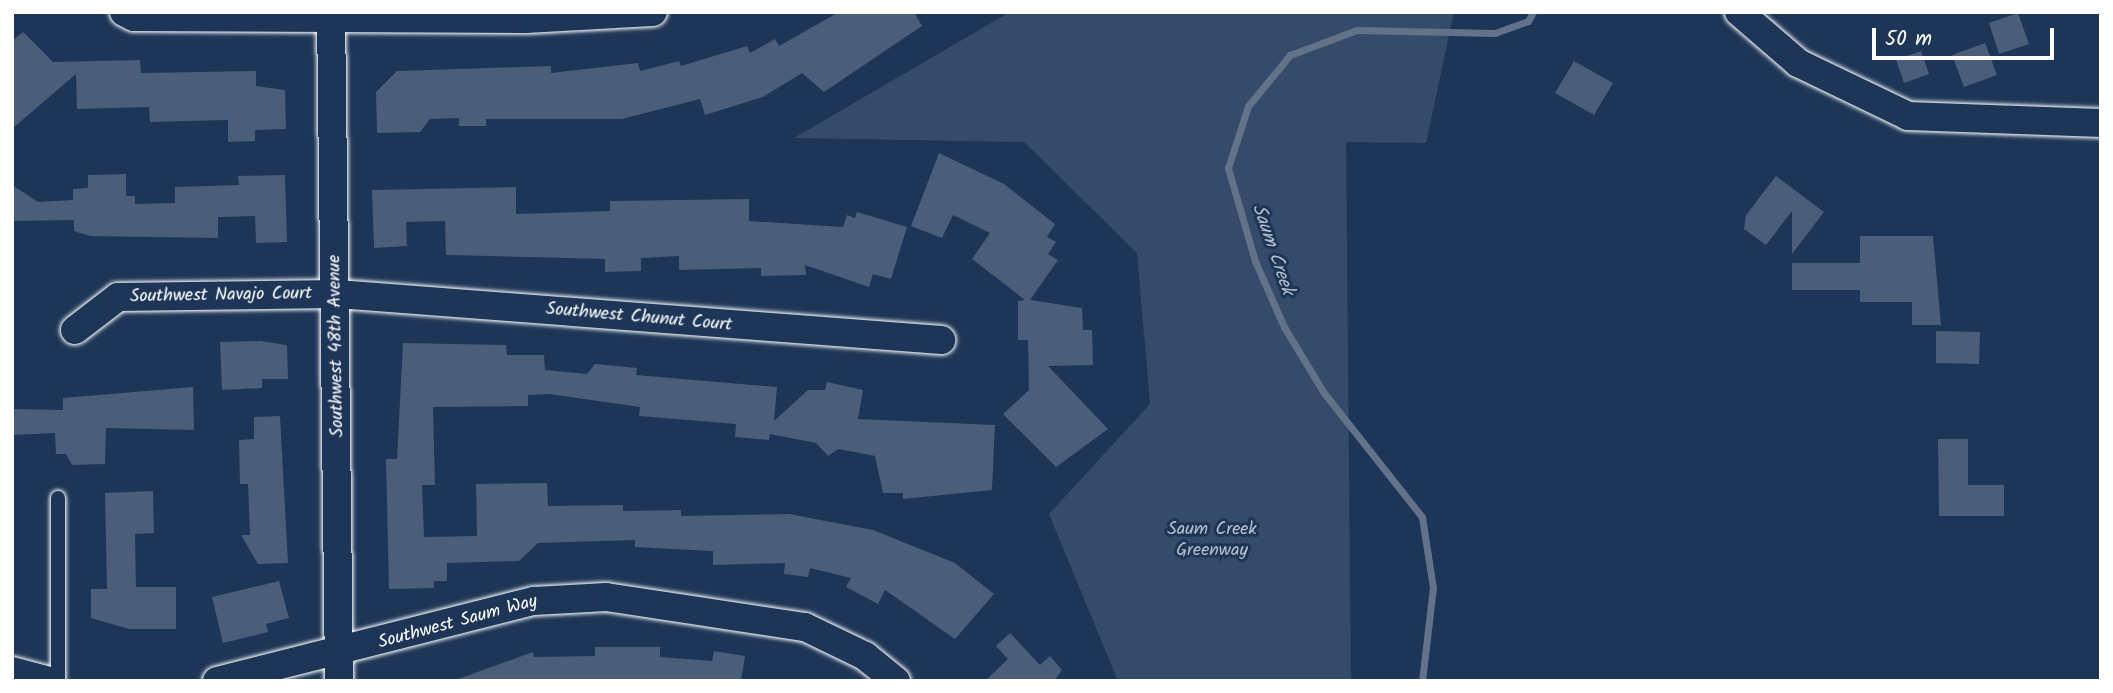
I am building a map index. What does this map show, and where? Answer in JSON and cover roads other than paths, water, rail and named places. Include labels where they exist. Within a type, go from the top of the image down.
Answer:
[{"type":"street","points":[[124,12],[134,18],[331,14],[601,18],[653,12]]},
{"type":"street","points":[[1739,12],[1798,63],[1908,116],[2101,123]]},
{"type":"street","name":"Southwest 48th Avenue","points":[[331,14],[337,294],[339,667]]},
{"type":"street","name":"Southwest Navajo Court","points":[[75,330],[118,297],[337,294]]},
{"type":"street","name":"Southwest Chunut Court","points":[[337,294],[940,340]]},
{"type":"street","name":"Southwest Saum Way","points":[[217,681],[339,667],[534,601],[606,597],[805,627],[856,651],[896,681]]},
{"type":"street","points":[[12,671],[49,681]]},
{"type":"lane","points":[[58,498],[58,681]]},
{"type":"waterway","name":"Saum Creek","points":[[1422,681],[1433,588],[1422,517],[1324,393],[1284,327],[1255,261],[1228,168],[1248,106],[1290,55],[1357,30],[1495,33],[1528,21],[1533,12]]},
{"type":"park label","name":"Saum Creek Greenway","points":[[1212,541]]}]
